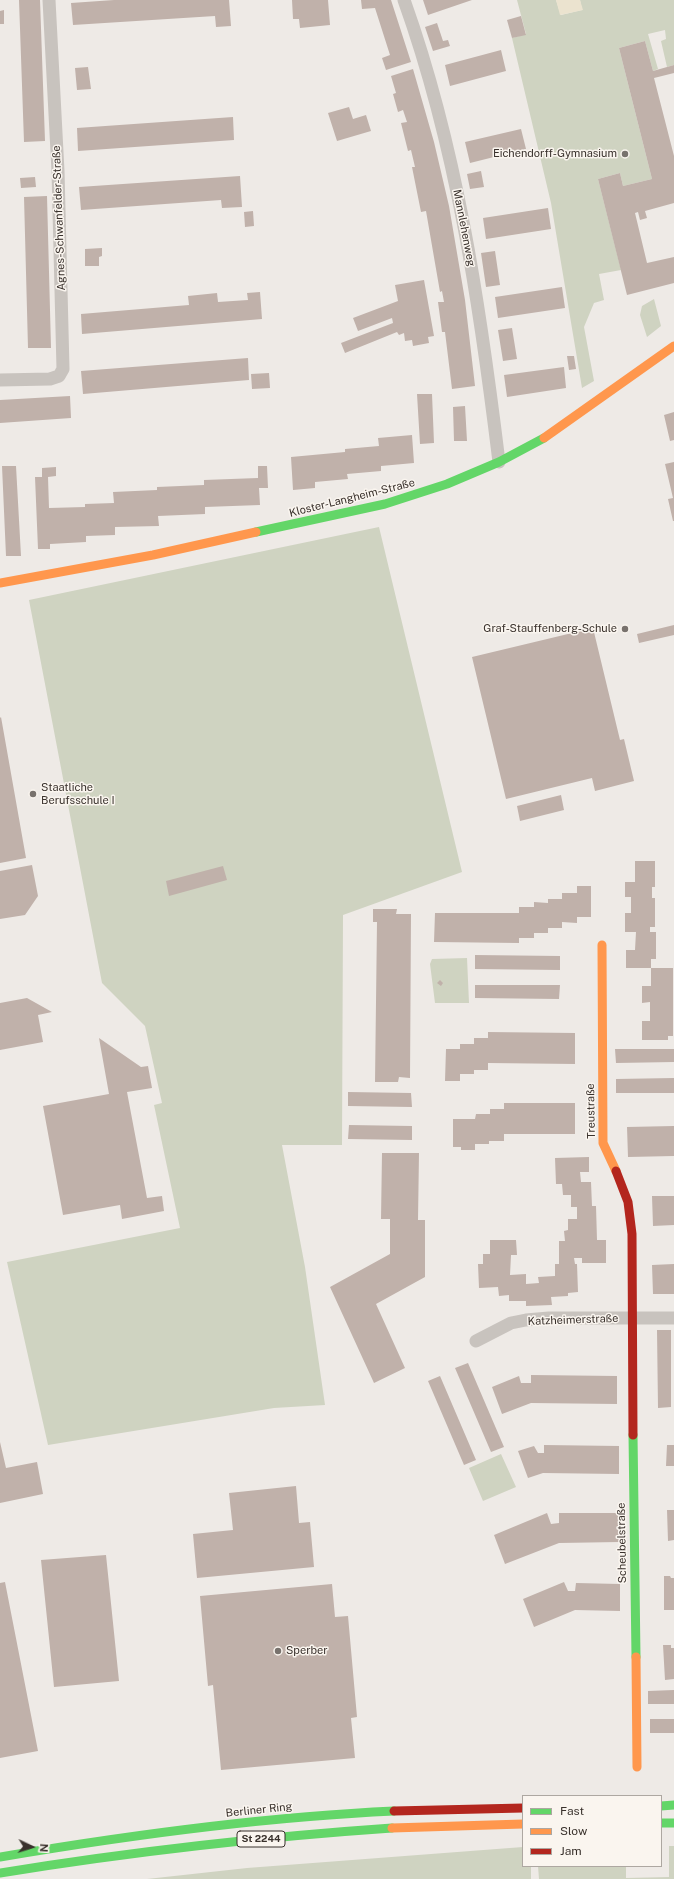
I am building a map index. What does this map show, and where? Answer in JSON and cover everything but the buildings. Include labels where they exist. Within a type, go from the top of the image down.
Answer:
[{"type":"street","name":"Agnes-Schwanfelder-Straße","points":[[0,380],[50,379],[59,376],[62,369],[58,171],[49,0]]},
{"type":"street","name":"Mannlehenweg","points":[[404,0],[430,78],[469,252],[499,462]]},
{"type":"street","name":"Kloster-Langheim-Straße","points":[[0,583],[153,555],[385,504],[447,484],[499,462],[526,448],[574,418],[674,346]]},
{"type":"street","name":"Treustraße","points":[[602,946],[602,1132],[603,1142],[623,1186],[628,1202],[632,1234],[630,1318]]},
{"type":"street","name":"Katzheimerstraße","points":[[476,1341],[511,1324],[526,1320],[549,1318],[674,1318]]},
{"type":"street","name":"Scheubelstraße","points":[[630,1318],[637,1767]]},
{"type":"street","points":[[662,1806],[674,1805]]},
{"type":"street","name":"Berliner Ring","points":[[0,1857],[145,1835],[323,1816],[469,1808],[522,1808]]},
{"type":"street","points":[[662,1823],[674,1823]]},
{"type":"street","name":"St 2244","points":[[0,1873],[118,1854],[288,1836],[440,1826],[522,1824]]},
{"type":"green space","points":[[517,0],[556,0],[561,15],[582,10],[580,0],[674,0],[674,65],[667,67],[661,41],[666,39],[665,30],[648,34],[658,69],[653,71],[645,41],[619,48],[652,179],[623,186],[620,173],[598,179],[621,270],[599,274],[604,300],[594,303],[584,327],[594,381],[582,388],[551,203],[512,38],[526,34]]},
{"type":"green space","points":[[654,299],[661,326],[647,337],[640,315],[642,306]]},
{"type":"green space","points":[[379,527],[462,872],[343,915],[342,1145],[282,1145],[305,1267],[325,1405],[274,1408],[48,1445],[7,1262],[180,1228],[154,1105],[162,1103],[145,1026],[102,983],[29,600]]},
{"type":"green space","points":[[467,958],[469,1003],[435,1003],[430,964],[432,959]]},
{"type":"green space","points":[[501,1454],[516,1487],[483,1501],[469,1468]]},
{"type":"green space","points":[[669,1846],[674,1846],[674,1879],[539,1879],[538,1867],[626,1867],[626,1878],[669,1877]]},
{"type":"green space","points":[[522,1847],[522,1867],[531,1867],[531,1879],[147,1879],[247,1868]]},
{"type":"sand","points":[[556,0],[580,0],[583,10],[560,15]]},
{"type":"traffic: fast","points":[[256,532],[385,504],[447,484],[499,462],[544,438]]},
{"type":"traffic: fast","points":[[633,1435],[636,1657]]},
{"type":"traffic: fast","points":[[662,1806],[674,1805]]},
{"type":"traffic: fast","points":[[0,1857],[147,1834],[246,1822],[394,1811]]},
{"type":"traffic: fast","points":[[662,1823],[674,1823]]},
{"type":"traffic: fast","points":[[0,1873],[98,1858],[195,1846],[392,1828]]},
{"type":"traffic: slow","points":[[544,438],[674,346]]},
{"type":"traffic: slow","points":[[0,583],[153,555],[256,532]]},
{"type":"traffic: slow","points":[[602,945],[603,1143],[616,1171]]},
{"type":"traffic: slow","points":[[636,1657],[637,1767]]},
{"type":"traffic: slow","points":[[392,1828],[522,1824]]},
{"type":"traffic: jam","points":[[616,1171],[628,1202],[632,1234],[633,1435]]},
{"type":"traffic: jam","points":[[394,1811],[522,1808]]},
{"type":"place","name":"Eichendorff-Gymnasium","points":[[625,154]]},
{"type":"place","name":"Graf-Stauffenberg-Schule","points":[[625,629]]},
{"type":"place","name":"Staatliche Berufsschule I","points":[[33,794]]},
{"type":"place","name":"Sperber","points":[[278,1651]]}]
